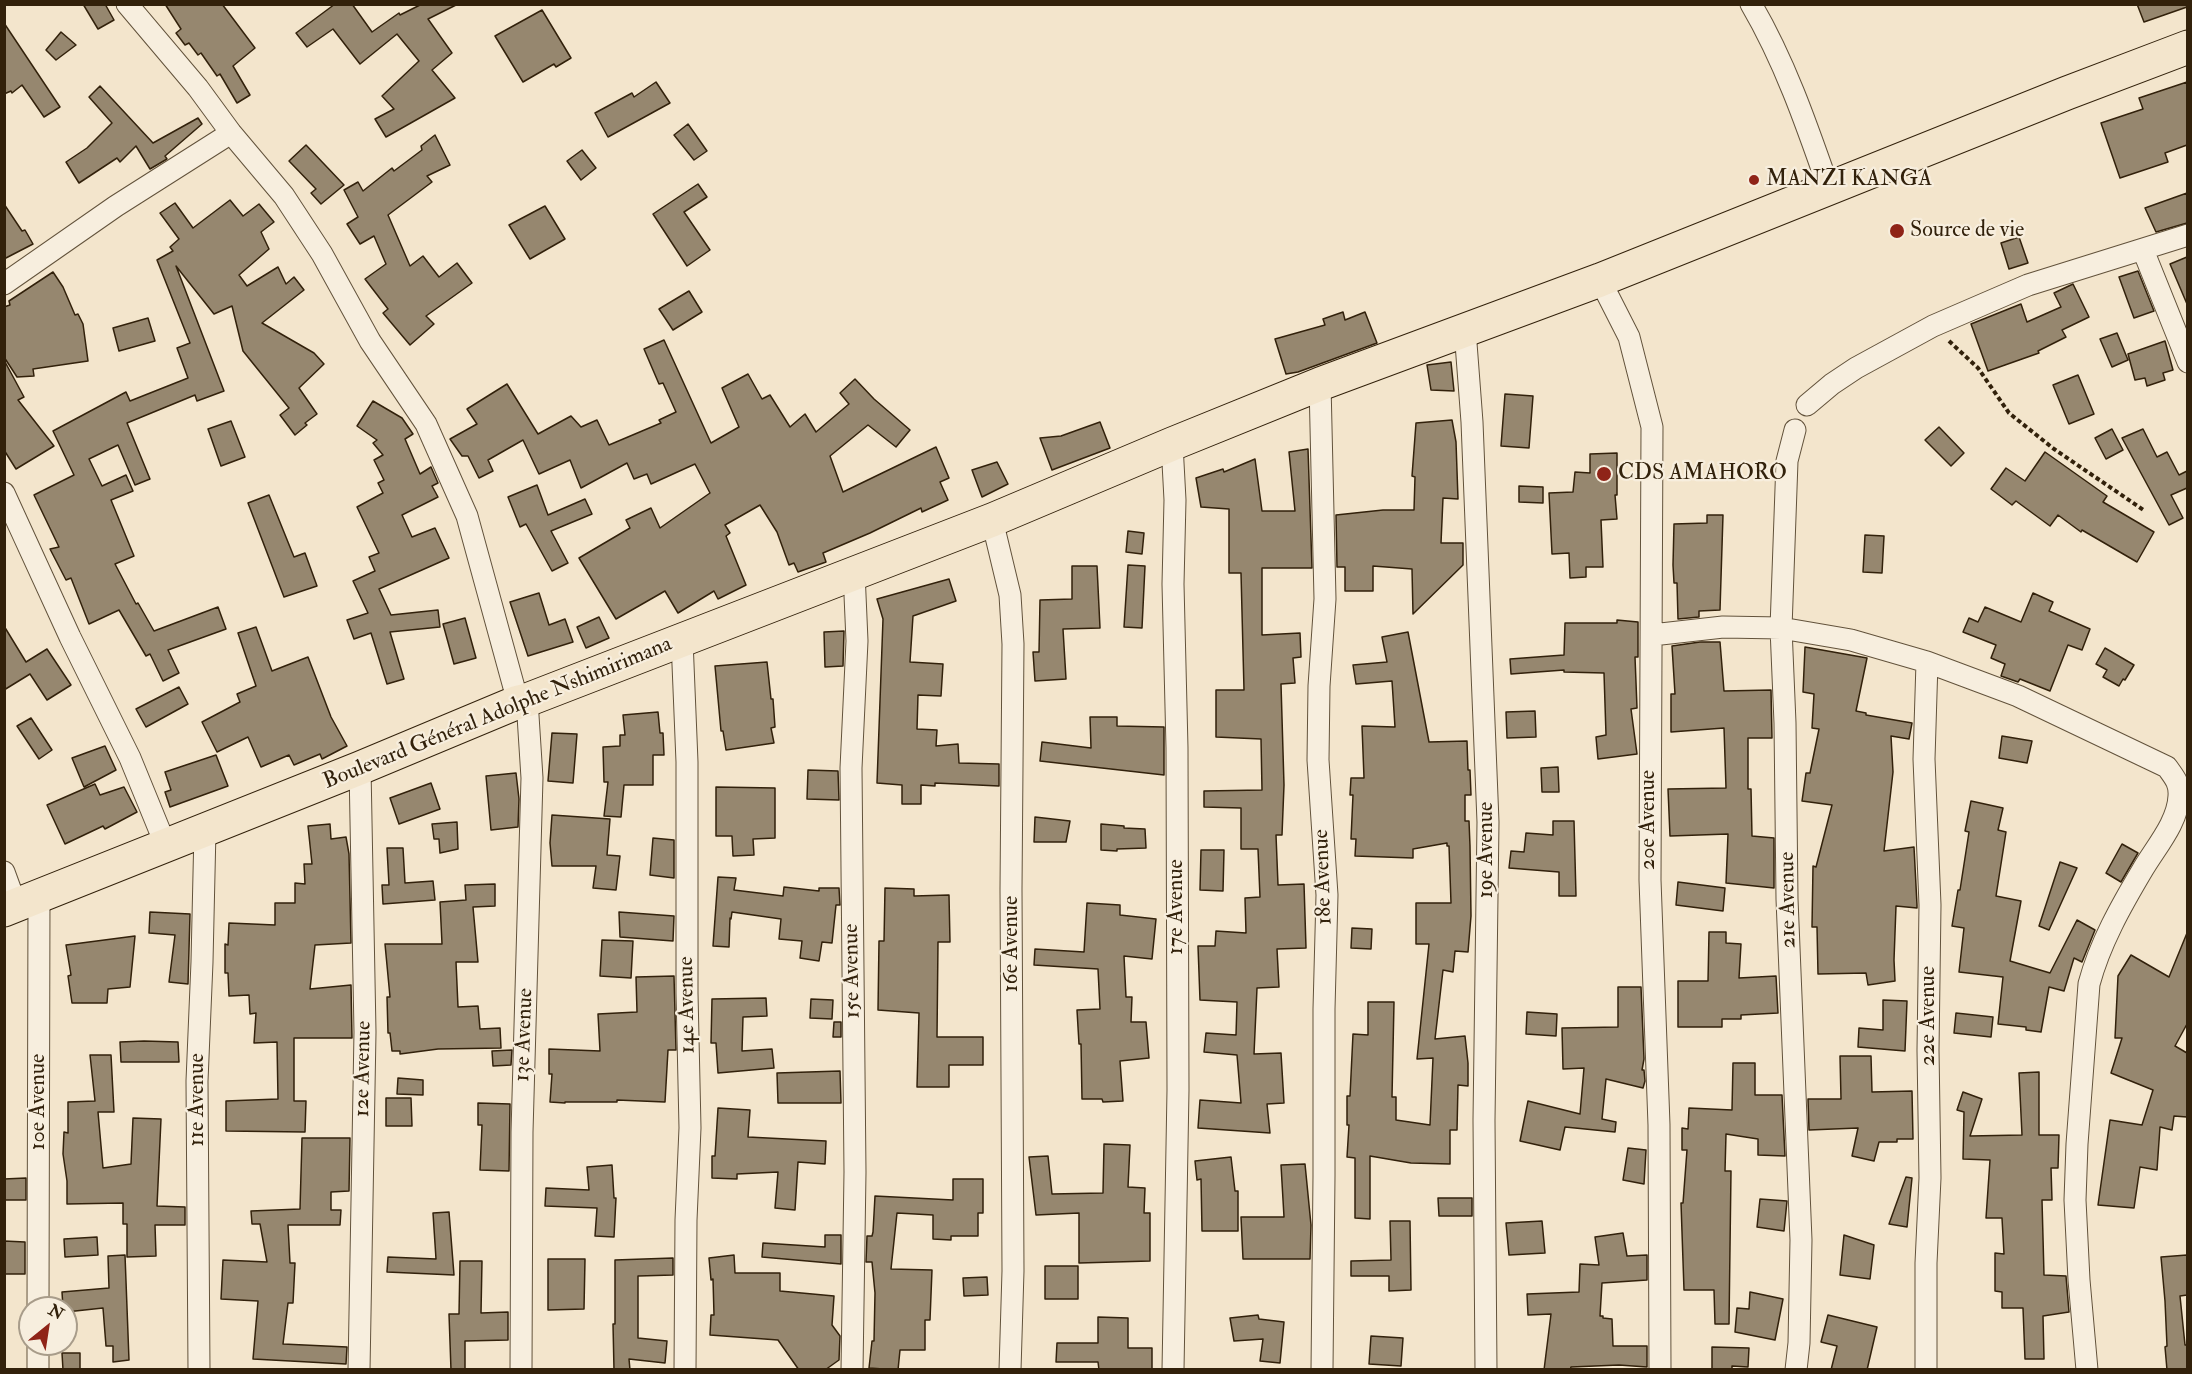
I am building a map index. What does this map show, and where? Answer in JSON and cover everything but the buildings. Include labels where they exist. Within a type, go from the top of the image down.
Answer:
[{"type":"main road","name":"Boulevard Général Adolphe Nshimirimana","points":[[20,904],[522,701],[992,520],[1320,384],[1600,280],[2187,47]]},
{"type":"street","name":"13e Avenue","points":[[127,4],[284,196],[322,254],[370,341],[426,424],[467,516],[522,701],[532,778],[522,1132],[521,1370]]},
{"type":"street","points":[[1751,4],[1797,100],[1829,189]]},
{"type":"street","points":[[4,284],[116,206],[231,133]]},
{"type":"street","points":[[1807,405],[1856,368],[1933,326],[2028,285],[2187,235]]},
{"type":"street","points":[[2143,250],[2187,362]]},
{"type":"street","name":"20e Avenue","points":[[1600,280],[1629,337],[1652,427],[1650,880],[1659,1125],[1660,1370]]},
{"type":"street","name":"19e Avenue","points":[[1465,330],[1472,422],[1488,822],[1484,1120],[1486,1370]]},
{"type":"street","name":"18e Avenue","points":[[1320,384],[1324,599],[1318,760],[1327,895],[1322,1370]]},
{"type":"street","name":"21e Avenue","points":[[1794,430],[1787,461],[1781,628],[1785,723],[1787,899],[1801,1240],[1799,1343],[1796,1370]]},
{"type":"street","name":"17e Avenue","points":[[1172,444],[1175,500],[1173,584],[1177,748],[1178,1090],[1173,1370]]},
{"type":"street","points":[[4,493],[70,637],[130,758],[166,846]]},
{"type":"street","name":"16e Avenue","points":[[992,520],[1010,595],[1013,644],[1011,900],[1013,1272],[1010,1370]]},
{"type":"street","name":"15e Avenue","points":[[852,1370],[855,1172],[851,768],[857,641],[854,573]]},
{"type":"street","points":[[1652,635],[1723,627],[1781,628],[1851,640],[1927,662],[2018,696],[2167,767],[2179,783],[2180,796],[2175,814],[2119,910],[2096,959],[2089,984],[2075,1200],[2087,1370]]},
{"type":"street","name":"14e Avenue","points":[[682,640],[687,762],[687,993],[690,1128],[686,1220],[685,1370]]},
{"type":"street","name":"22e Avenue","points":[[1926,1370],[1926,1263],[1930,1178],[1928,1050],[1930,905],[1924,759],[1927,662]]},
{"type":"street","name":"12e Avenue","points":[[359,1370],[365,1032],[360,768]]},
{"type":"street","name":"11e Avenue","points":[[199,1370],[197,1081],[205,830]]},
{"type":"street","points":[[4,872],[20,904]]},
{"type":"street","name":"10e Avenue","points":[[20,904],[37,1296]]},
{"type":"path","points":[[1933,326],[1977,368],[2008,414],[2054,449],[2145,511]]},
{"type":"place","name":"MANZI KANGA","points":[[1754,180]]},
{"type":"place","name":"Source de vie","points":[[1897,231]]},
{"type":"place","name":"CDS AMAHORO","points":[[1604,474]]}]
